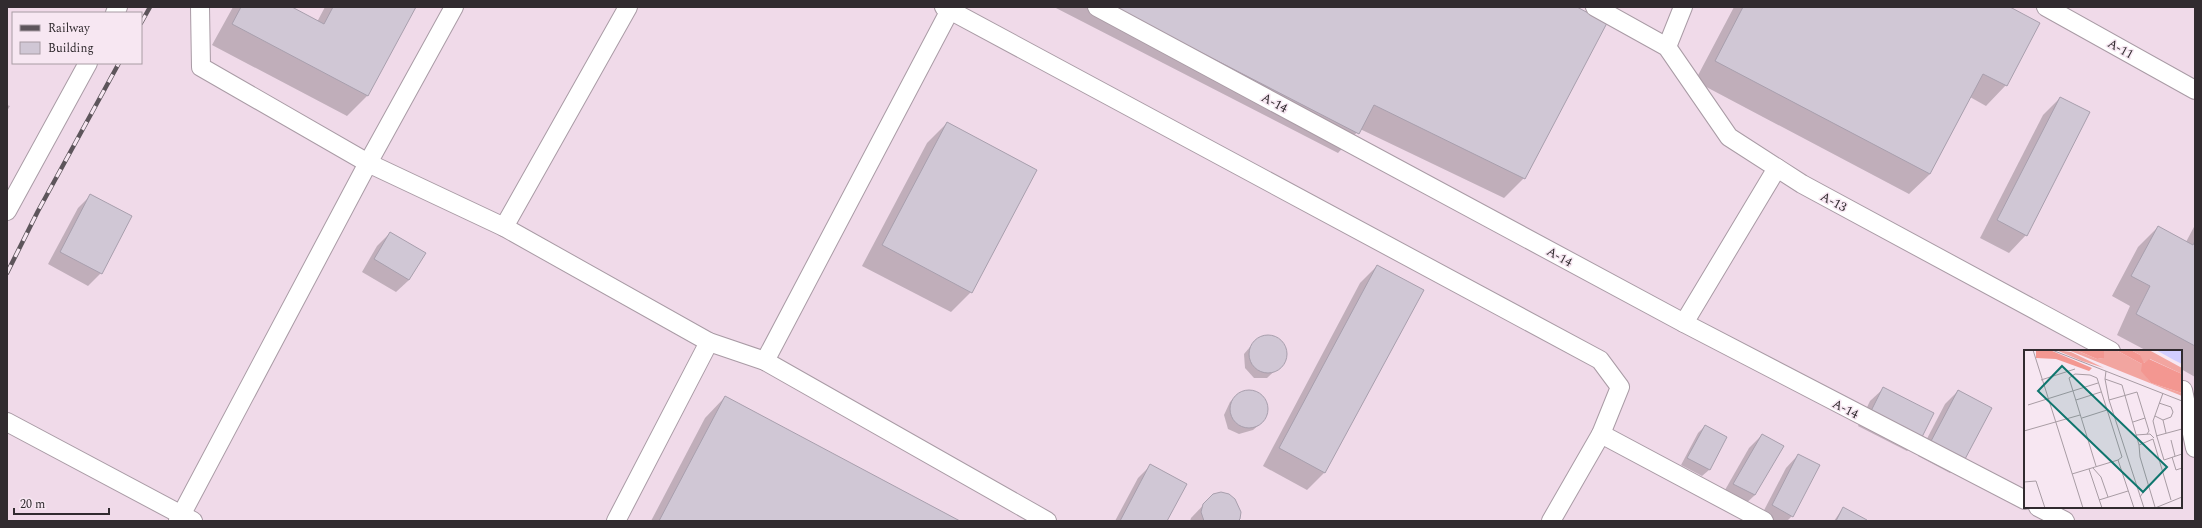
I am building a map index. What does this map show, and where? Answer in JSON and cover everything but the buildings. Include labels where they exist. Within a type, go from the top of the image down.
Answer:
[{"type":"lane","points":[[200,7],[201,67],[368,163],[504,227],[709,342],[766,361],[1047,521]]},
{"type":"lane","points":[[7,422],[184,519],[368,163],[454,7]]},
{"type":"lane","points":[[504,227],[628,7]]},
{"type":"lane","name":"A-14","points":[[1097,7],[1684,323],[2024,499]]},
{"type":"lane","name":"A-13","points":[[1595,7],[1667,47],[1729,137],[1802,184],[2109,350]]},
{"type":"lane","points":[[1667,47],[1683,7]]},
{"type":"lane","name":"A-11","points":[[2046,7],[2195,90]]},
{"type":"lane","points":[[766,361],[947,8],[1600,360],[1620,387],[1601,434],[1550,521]]},
{"type":"lane","points":[[7,211],[87,64]]},
{"type":"lane","points":[[1684,323],[1777,168]]},
{"type":"lane","points":[[616,521],[709,342]]},
{"type":"lane","points":[[2186,392],[2195,448]]},
{"type":"lane","points":[[1601,434],[1764,521]]},
{"type":"lane","points":[[2040,508],[2065,521]]},
{"type":"shaded area","points":[[7,7],[2195,7],[2195,521],[7,521]]},
{"type":"railway","points":[[142,21],[150,7]]},
{"type":"railway","points":[[7,273],[38,211],[118,64]]}]
